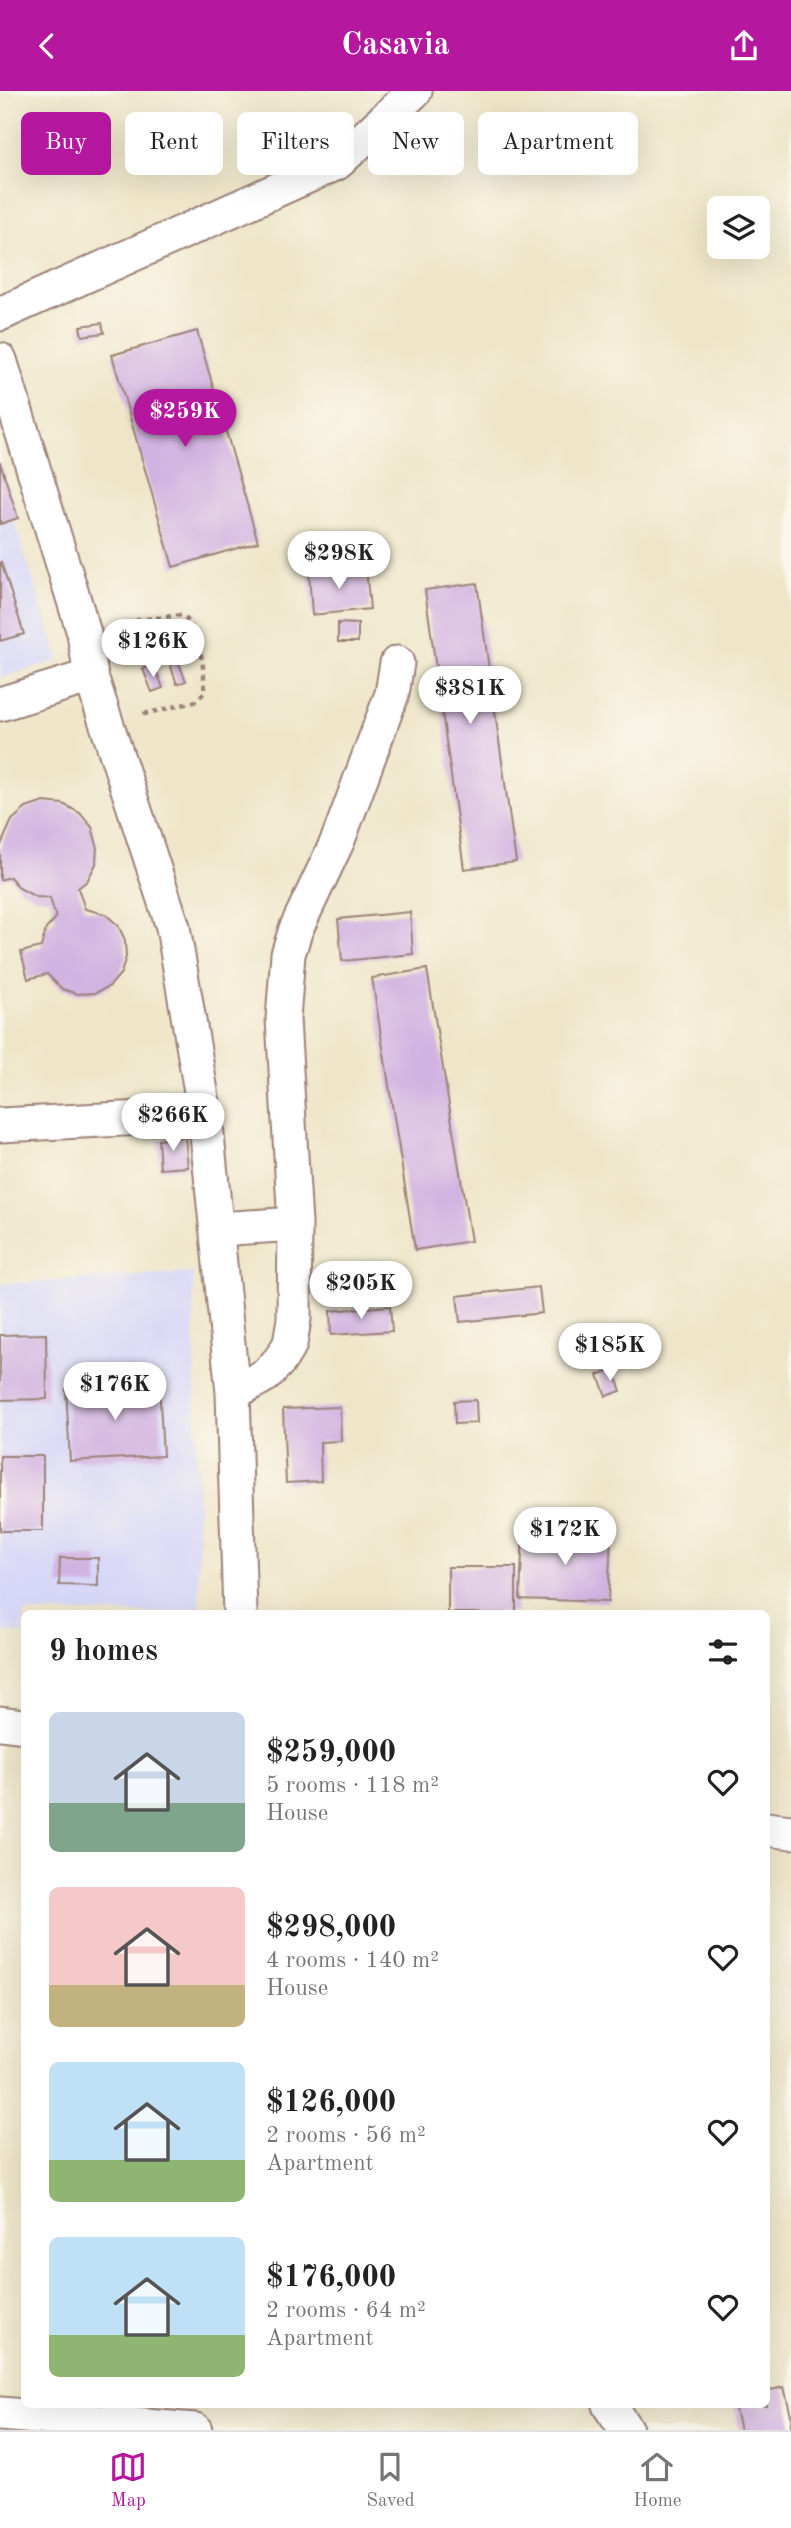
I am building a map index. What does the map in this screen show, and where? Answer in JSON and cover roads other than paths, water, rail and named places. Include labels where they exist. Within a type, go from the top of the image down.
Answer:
[{"type":"street","points":[[0,314],[337,163],[415,91]]},
{"type":"street","points":[[0,360],[84,633],[91,676],[105,723],[173,927],[205,1115],[218,1229],[233,1393],[240,1610]]},
{"type":"street","points":[[233,1393],[266,1375],[280,1360],[289,1344],[294,1319],[295,1224],[283,1019],[288,954],[296,929],[342,828],[392,694],[397,663]]},
{"type":"street","points":[[0,703],[91,676]]},
{"type":"street","points":[[0,1125],[205,1115]]},
{"type":"street","points":[[218,1229],[295,1224]]},
{"type":"street","points":[[0,1723],[21,1726]]},
{"type":"street","points":[[770,1829],[791,1832]]},
{"type":"street","points":[[611,2408],[626,2430]]},
{"type":"street","points":[[0,2414],[194,2430]]}]
